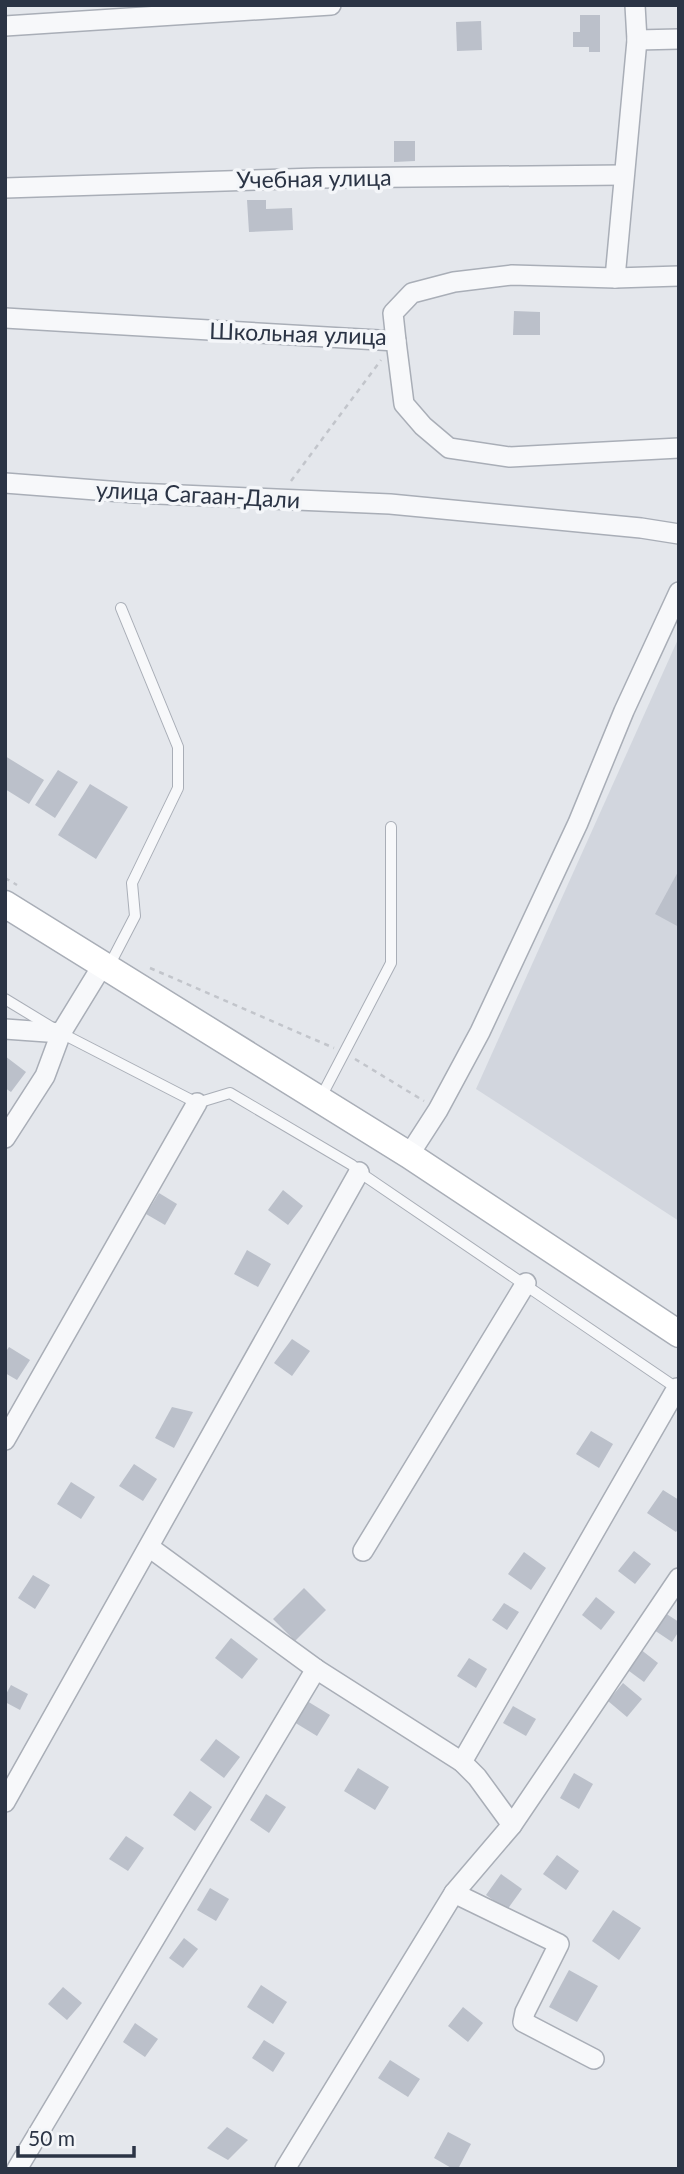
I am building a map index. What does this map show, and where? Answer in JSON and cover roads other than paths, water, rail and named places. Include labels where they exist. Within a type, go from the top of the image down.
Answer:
[{"type":"main road","points":[[11,895],[109,962],[409,1155],[679,1334]]},
{"type":"street","points":[[5,26],[331,5]]},
{"type":"street","points":[[615,278],[622,176],[637,40],[635,5]]},
{"type":"street","points":[[637,40],[679,39]]},
{"type":"street","name":"Учебная улица","points":[[5,188],[317,178],[622,176]]},
{"type":"street","name":"Школьная улица","points":[[5,318],[396,341],[393,313],[412,293],[454,282],[512,275],[615,278],[679,276]]},
{"type":"street","points":[[396,341],[404,404],[423,426],[449,448],[510,457],[679,448]]},
{"type":"street","name":"улица Сагаан-Дали","points":[[5,483],[277,500],[390,504],[679,534]]},
{"type":"street","points":[[409,1155],[438,1110],[480,1032],[579,823],[624,711],[679,592]]},
{"type":"street","points":[[5,1138],[45,1076],[61,1033],[109,962]]},
{"type":"street","points":[[5,1029],[61,1033]]},
{"type":"street","points":[[5,1440],[197,1103]]},
{"type":"street","points":[[5,1802],[359,1172]]},
{"type":"street","points":[[363,1550],[526,1283]]},
{"type":"street","points":[[462,1762],[678,1388]]},
{"type":"street","points":[[149,1547],[316,1669],[462,1762],[477,1777],[512,1825]]},
{"type":"street","points":[[285,2169],[454,1893],[512,1825],[679,1578]]},
{"type":"street","points":[[17,2169],[316,1669]]},
{"type":"street","points":[[454,1893],[559,1944],[525,2012],[523,2022],[594,2059]]},
{"type":"lane","points":[[109,962],[135,916],[132,883],[178,788],[178,747],[121,608]]},
{"type":"lane","points":[[320,1100],[391,963],[391,827]]},
{"type":"lane","points":[[5,999],[61,1033],[197,1103],[230,1093],[352,1165],[678,1388]]}]
